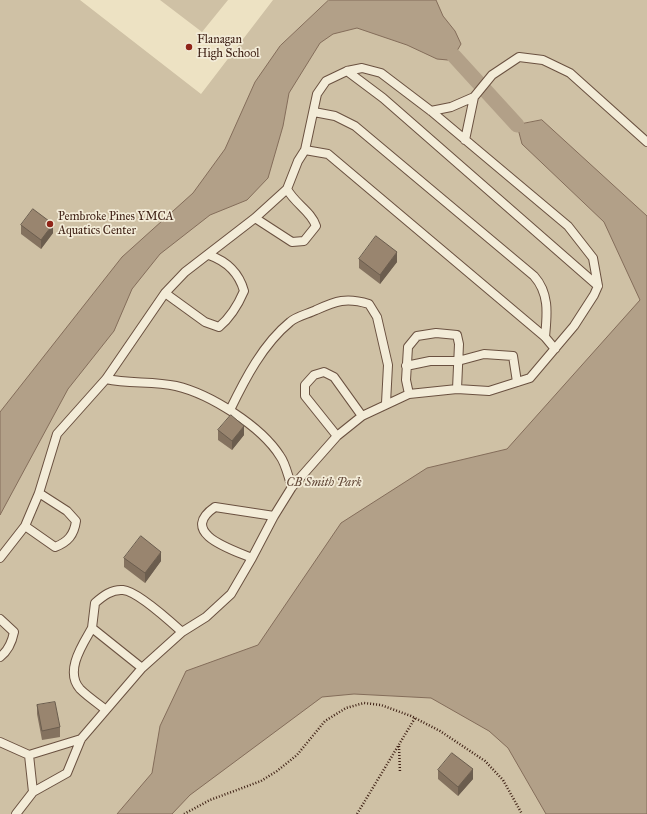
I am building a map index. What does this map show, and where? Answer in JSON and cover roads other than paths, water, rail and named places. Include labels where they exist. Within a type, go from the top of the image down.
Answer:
[{"type":"lane","points":[[432,112],[451,107],[474,96],[492,75],[519,57],[543,60],[570,73],[646,141]]},
{"type":"lane","points":[[0,558],[25,526],[38,494],[57,434],[106,379],[165,293],[185,272],[256,218],[286,189],[298,161],[305,150],[317,94],[326,81],[347,71],[362,68],[381,73],[432,112],[568,226],[593,258],[598,286],[594,295],[574,326],[530,378],[489,391],[457,389],[409,394],[386,403],[362,416],[337,436],[292,487],[274,516],[231,594],[206,617],[182,632],[142,668],[105,709],[80,740],[67,773],[33,792],[16,814]]},
{"type":"lane","points":[[347,71],[383,98],[598,286]]},
{"type":"lane","points":[[465,140],[474,96]]},
{"type":"lane","points":[[314,112],[335,116],[355,126],[534,276],[544,292],[546,301],[545,337]]},
{"type":"lane","points":[[305,150],[328,154],[545,337],[555,349]]},
{"type":"lane","points":[[256,218],[292,242],[304,241],[316,226],[313,218],[292,199],[286,189]]},
{"type":"lane","points":[[165,293],[205,322],[219,327],[226,321],[239,304],[244,291],[241,280],[235,272],[219,259],[209,255]]},
{"type":"lane","points":[[230,410],[243,382],[270,342],[291,321],[337,300],[352,300],[368,304],[377,317],[388,365],[386,403]]},
{"type":"lane","points":[[409,394],[406,380],[408,347],[417,336],[436,333],[457,335],[459,344],[457,389]]},
{"type":"lane","points":[[406,366],[430,361],[458,361],[484,354],[513,356],[517,382]]},
{"type":"lane","points":[[337,436],[306,396],[304,385],[314,375],[324,372],[334,377],[362,416]]},
{"type":"lane","points":[[106,379],[118,382],[145,382],[177,387],[230,410],[269,440],[281,457],[292,487]]},
{"type":"lane","points":[[25,526],[56,547],[65,543],[74,531],[76,521],[67,511],[38,494]]},
{"type":"lane","points":[[252,558],[213,541],[206,535],[203,529],[208,512],[215,507],[274,516]]},
{"type":"lane","points":[[105,709],[79,688],[75,677],[75,661],[92,628],[95,603],[108,593],[124,590],[142,600],[182,632]]},
{"type":"lane","points":[[0,619],[14,632],[12,641],[6,653],[0,656]]},
{"type":"lane","points":[[92,628],[142,668]]},
{"type":"lane","points":[[0,742],[29,755],[80,740]]},
{"type":"lane","points":[[29,755],[33,792]]},
{"type":"waterway","points":[[454,56],[517,125]]},
{"type":"place","name":"Flanagan High School","points":[[189,47]]},
{"type":"place","name":"Pembroke Pines YMCA Aquatics Center","points":[[50,224]]},
{"type":"park label","name":"CB Smith Park","points":[[324,483]]}]
